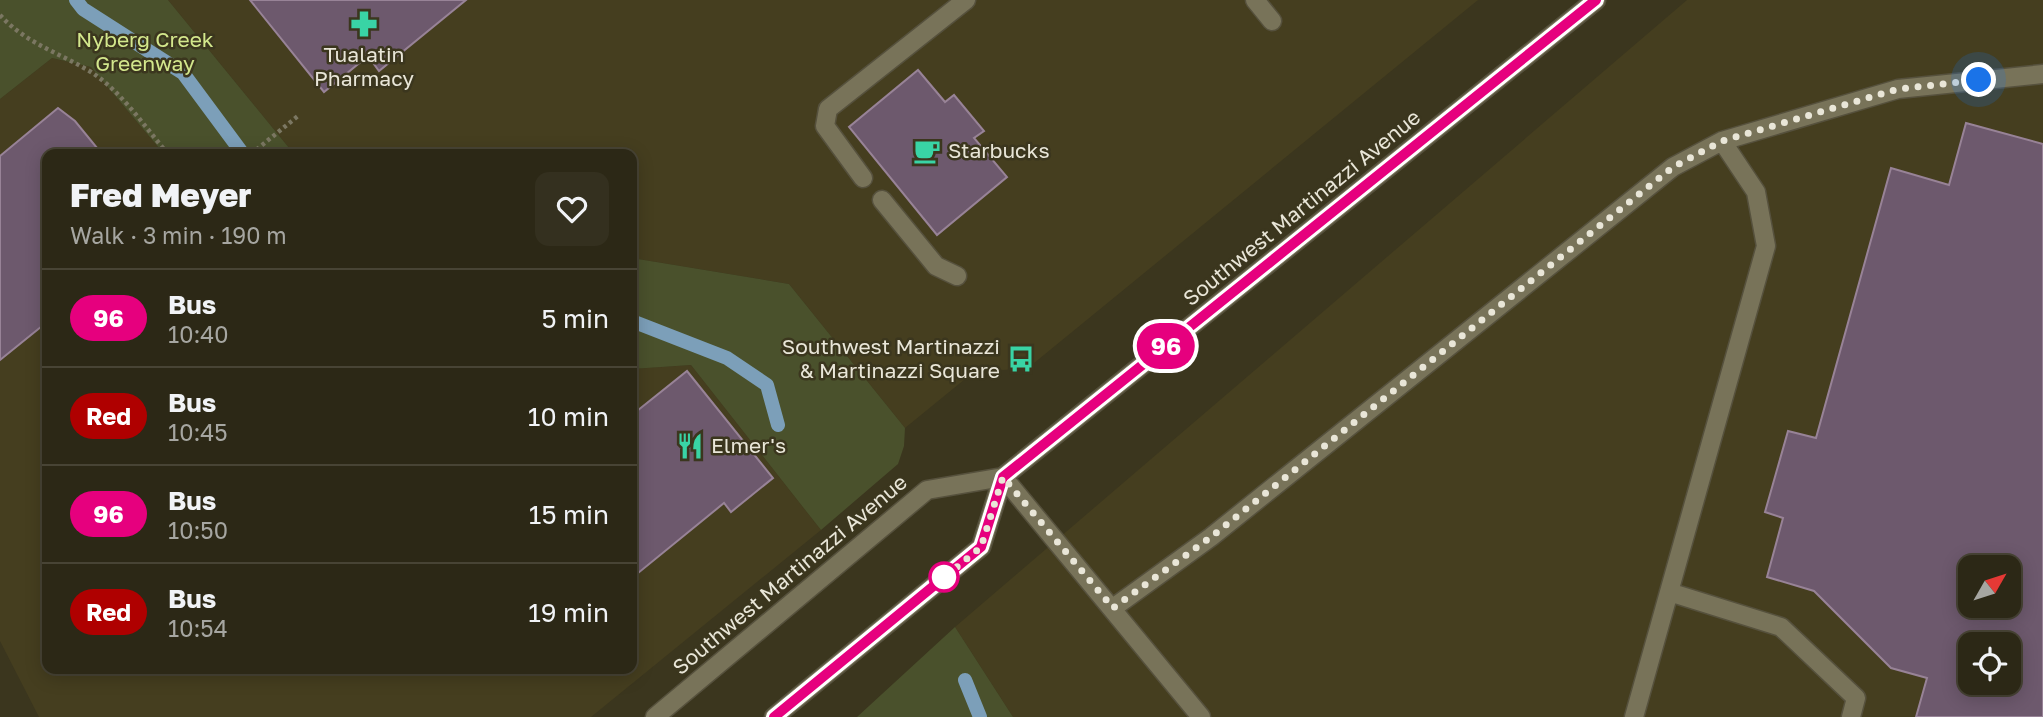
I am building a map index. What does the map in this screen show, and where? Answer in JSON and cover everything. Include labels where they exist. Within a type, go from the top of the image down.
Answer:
[{"type":"street","points":[[863,178],[825,126],[828,109],[966,0]]},
{"type":"street","points":[[1255,0],[1272,21]]},
{"type":"street","name":"Southwest Martinazzi Avenue","points":[[655,717],[927,490],[1003,477],[1596,0]]},
{"type":"street","points":[[1113,608],[1211,537],[1673,167],[1722,141],[1898,89],[2043,74]]},
{"type":"street","points":[[1634,717],[1766,246],[1756,192],[1722,141]]},
{"type":"street","points":[[882,200],[936,265],[957,276]]},
{"type":"street","points":[[1003,477],[1201,717]]},
{"type":"street","points":[[774,717],[981,547],[1003,477]]},
{"type":"street","points":[[1669,592],[1781,627],[1856,698],[1851,717]]},
{"type":"path","points":[[0,15],[35,44],[89,71],[112,87],[164,149]]},
{"type":"path","points":[[257,149],[298,116]]},
{"type":"shaded area","points":[[168,0],[1478,0],[1028,368],[1003,370],[981,366],[905,428],[789,284],[637,259],[637,149],[290,149]]},
{"type":"shaded area","points":[[1687,0],[2043,0],[2043,717],[1013,717],[955,627]]},
{"type":"shaded area","points":[[52,58],[91,67],[160,149],[42,149],[42,674],[637,674],[637,369],[691,365],[821,530],[591,717],[39,717],[0,641],[0,99]]},
{"type":"green space","name":"Nyberg Creek Greenway","points":[[0,0],[168,0],[290,149],[160,149],[91,67],[52,58],[0,99]]},
{"type":"green space","points":[[637,259],[789,284],[905,428],[904,446],[898,464],[821,530],[691,365],[637,369]]},
{"type":"green space","points":[[955,627],[1013,717],[857,717]]},
{"type":"building","points":[[250,0],[466,0],[379,71],[368,56],[324,92]]},
{"type":"building","name":"Starbucks","points":[[918,70],[945,102],[954,95],[984,131],[974,138],[1007,177],[937,235],[849,127]]},
{"type":"building","points":[[58,108],[75,121],[98,149],[42,149],[42,326],[0,360],[0,156]]},
{"type":"building","points":[[1966,123],[2043,144],[2043,717],[1916,717],[1927,678],[1891,668],[1814,591],[1767,577],[1783,518],[1765,512],[1788,431],[1816,438],[1891,168],[1949,185]]},
{"type":"building","name":"Elmer's","points":[[687,371],[773,478],[731,512],[724,503],[637,574],[637,411]]},
{"type":"waterway","points":[[76,0],[83,9],[183,73],[239,149]]},
{"type":"waterway","points":[[637,323],[727,358],[767,385],[778,425]]},
{"type":"waterway","points":[[965,680],[980,717]]},
{"type":"bus line","name":"96","points":[[774,717],[981,547],[1003,477],[1596,0]]},
{"type":"place","name":"Tualatin Pharmacy","points":[[364,24]]},
{"type":"place","name":"Starbucks","points":[[927,151]]},
{"type":"place","name":"Southwest Martinazzi & Martinazzi Square","points":[[1021,359]]},
{"type":"place","name":"Elmer's","points":[[690,446]]},
{"type":"route","points":[[944,577],[941,580],[981,547],[1003,477],[1113,608],[1211,537],[1673,167],[1722,141],[1898,89],[1979,80]]}]
